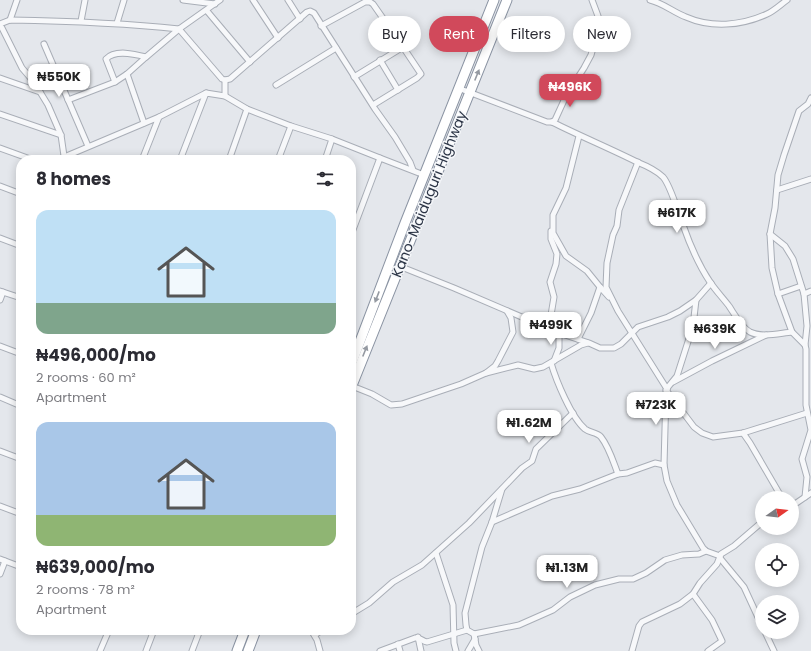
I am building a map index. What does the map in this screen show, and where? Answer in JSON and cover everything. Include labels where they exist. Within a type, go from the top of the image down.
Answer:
[{"type":"highway","name":"Kano-Maiduguri Highway","points":[[356,352],[458,88],[494,0]]},
{"type":"highway","name":"Kano-Maiduguri Highway","points":[[356,374],[507,0]]},
{"type":"highway","points":[[237,651],[243,635]]},
{"type":"highway","points":[[248,651],[254,635]]},
{"type":"street","points":[[10,20],[17,0]]},
{"type":"street","points":[[81,21],[85,0]]},
{"type":"street","points":[[117,23],[124,0]]},
{"type":"street","points":[[182,0],[215,4]]},
{"type":"street","points":[[68,100],[115,82],[127,74],[179,29],[207,11],[220,0]]},
{"type":"street","points":[[253,0],[278,38]]},
{"type":"street","points":[[288,0],[300,19]]},
{"type":"street","points":[[552,122],[555,120],[566,96],[591,55],[597,34],[598,16],[592,0]]},
{"type":"street","points":[[650,0],[657,2],[685,17],[703,23],[716,25],[747,22],[768,14],[787,0]]},
{"type":"street","points":[[321,26],[365,2],[370,2],[373,4],[381,16]]},
{"type":"street","points":[[207,11],[250,62]]},
{"type":"street","points":[[225,80],[230,79],[310,11],[314,13],[372,105],[395,137],[413,170]]},
{"type":"street","points":[[64,155],[60,135],[48,106],[40,92],[22,68],[0,25],[10,20],[81,21],[179,29],[218,75],[225,80]]},
{"type":"street","points":[[44,44],[88,146]]},
{"type":"street","points":[[276,85],[336,48]]},
{"type":"street","points":[[354,77],[394,52]]},
{"type":"street","points":[[372,105],[418,78],[420,74],[406,52]]},
{"type":"street","points":[[115,82],[107,64],[106,59],[109,56],[130,54],[146,57]]},
{"type":"street","points":[[380,60],[398,90]]},
{"type":"street","points":[[127,74],[144,123]]},
{"type":"street","points":[[0,78],[40,92]]},
{"type":"street","points":[[225,80],[225,96]]},
{"type":"street","points":[[458,88],[470,94],[549,123],[552,122],[579,136],[617,151],[651,168],[665,179],[691,248],[711,283],[743,326],[751,332],[767,335],[792,332]]},
{"type":"street","points":[[182,155],[206,93]]},
{"type":"street","points":[[66,155],[160,117],[206,93],[225,96],[247,109],[291,126],[332,139],[424,175]]},
{"type":"street","points":[[805,345],[792,332],[778,294],[772,268],[770,234],[778,175],[797,115],[799,111],[808,104],[811,98]]},
{"type":"street","points":[[231,155],[247,109]]},
{"type":"street","points":[[0,114],[60,135]]},
{"type":"street","points":[[144,155],[160,117]]},
{"type":"street","points":[[280,155],[291,126]]},
{"type":"street","points":[[579,136],[566,188],[553,214],[550,234],[557,254],[556,264],[550,282],[554,297],[551,315],[557,332],[559,348],[553,362],[555,376],[578,422],[586,430],[601,436],[609,450],[618,474]]},
{"type":"street","points":[[327,155],[332,139]]},
{"type":"street","points":[[0,148],[19,155]]},
{"type":"street","points":[[356,222],[380,158]]},
{"type":"street","points":[[638,162],[619,210],[617,226],[613,235],[607,263],[606,287],[618,311],[667,390],[694,427],[702,433],[713,436],[743,433],[809,415]]},
{"type":"street","points":[[777,190],[811,179]]},
{"type":"street","points":[[0,186],[16,192]]},
{"type":"street","points":[[552,228],[555,238],[566,256],[587,271],[611,298]]},
{"type":"street","points":[[770,234],[786,246],[789,251],[804,294],[808,326],[805,345],[811,430],[802,459],[807,477],[805,497]]},
{"type":"street","points":[[0,238],[16,244]]},
{"type":"street","points":[[399,266],[557,332],[600,348],[610,348],[621,344],[638,327],[668,317],[680,311],[696,300],[711,283]]},
{"type":"street","points":[[778,294],[801,286]]},
{"type":"street","points":[[578,339],[592,313],[600,287]]},
{"type":"street","points":[[0,300],[2,291],[16,296]]},
{"type":"street","points":[[804,294],[811,291]]},
{"type":"street","points":[[696,300],[693,326],[677,376],[667,390],[664,465],[667,481],[677,505],[702,548],[720,557],[744,587],[755,611]]},
{"type":"street","points":[[356,389],[372,394],[391,405],[402,404],[461,384],[486,373],[498,361],[513,332],[511,318],[507,311]]},
{"type":"street","points":[[672,384],[712,361],[767,335]]},
{"type":"street","points":[[486,373],[496,372],[518,365],[524,365],[534,369],[543,367],[581,345],[589,343]]},
{"type":"street","points":[[0,346],[16,352]]},
{"type":"street","points":[[0,397],[16,404]]},
{"type":"street","points":[[356,611],[369,603],[393,582],[417,569],[469,523],[522,468],[532,462],[536,449],[573,413]]},
{"type":"street","points":[[743,433],[778,491]]},
{"type":"street","points":[[0,451],[16,457]]},
{"type":"street","points":[[492,522],[552,496],[580,489],[618,474],[627,473],[655,463],[664,465]]},
{"type":"street","points":[[479,651],[474,637],[467,630],[465,613],[482,547],[492,522],[502,489]]},
{"type":"street","points":[[799,501],[811,493]]},
{"type":"street","points":[[0,506],[16,512]]},
{"type":"street","points":[[632,651],[639,626],[642,622],[680,604],[693,594],[700,583],[717,564],[721,554],[755,527]]},
{"type":"street","points":[[474,637],[519,624],[553,610],[570,597],[594,585],[619,579],[633,579],[673,557],[698,554],[706,551]]},
{"type":"street","points":[[436,552],[453,605],[454,643],[456,651]]},
{"type":"street","points":[[0,574],[3,560],[16,565]]},
{"type":"street","points":[[693,594],[712,620],[722,641],[708,651]]},
{"type":"street","points":[[418,637],[427,642],[467,630]]},
{"type":"street","points":[[100,651],[107,635]]},
{"type":"street","points":[[146,651],[152,635]]},
{"type":"street","points":[[192,651],[198,635]]},
{"type":"street","points":[[315,635],[320,651]]},
{"type":"street","points":[[380,651],[418,637]]},
{"type":"street","points":[[418,637],[421,651]]},
{"type":"street","points":[[468,651],[474,637]]},
{"type":"street","points":[[768,639],[774,651]]},
{"type":"street","points":[[398,644],[400,651]]}]
